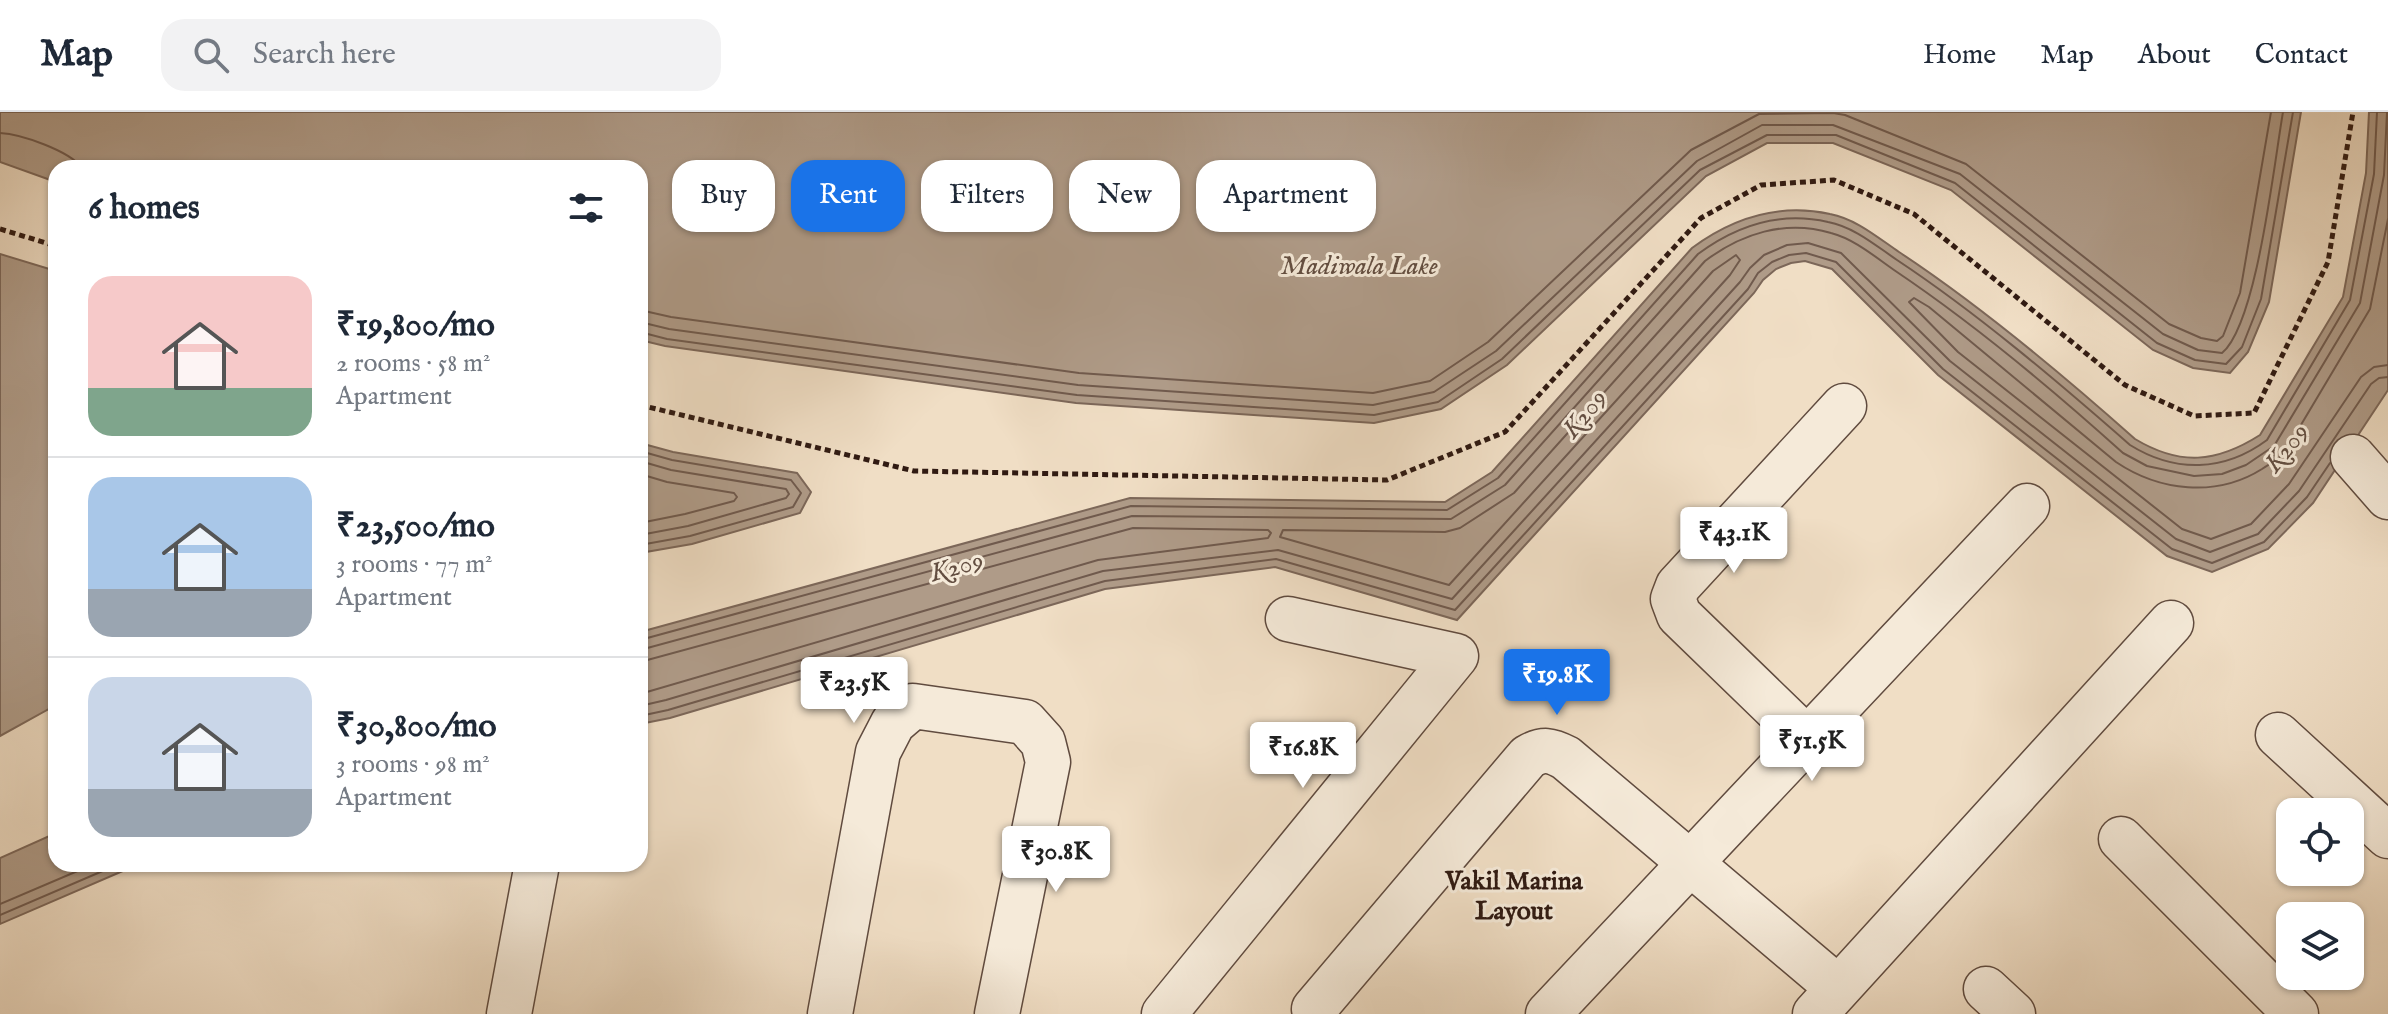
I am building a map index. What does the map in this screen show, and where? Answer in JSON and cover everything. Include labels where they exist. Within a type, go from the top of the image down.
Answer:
[{"type":"street","points":[[1807,739],[1679,615],[1673,599],[1678,586],[1844,406]]},
{"type":"street","points":[[2353,457],[2388,497]]},
{"type":"street","points":[[1548,1014],[2027,506]]},
{"type":"street","points":[[1164,1014],[1456,656],[1288,619]]},
{"type":"street","points":[[1314,1009],[1528,757],[1539,750],[1552,750],[1566,758],[1691,863],[1826,1001],[2171,623]]},
{"type":"street","points":[[830,1014],[878,752],[893,723],[913,706],[1025,722],[1043,742],[1048,762],[999,1013]]},
{"type":"street","points":[[2278,735],[2388,836]]},
{"type":"street","points":[[2121,839],[2296,1014]]},
{"type":"street","points":[[509,1014],[536,872]]},
{"type":"path","points":[[648,407],[914,471],[1387,480],[1505,432],[1701,218],[1761,185],[1834,180],[1914,214],[2125,385],[2194,416],[2254,413],[2328,262],[2353,112]]},
{"type":"path","points":[[0,229],[48,244]]},
{"type":"water","name":"Madiwala Lake","points":[[0,112],[2301,112],[2269,302],[2248,352],[2230,373],[2193,368],[2153,350],[1951,190],[1833,143],[1767,143],[1706,176],[1507,365],[1441,409],[1374,423],[1076,403],[648,342],[648,160],[48,160],[48,179],[0,162]]},
{"type":"water","name":"K209","points":[[2369,112],[2388,112],[2388,390],[2313,503],[2268,549],[2212,572],[2167,556],[1938,375],[1832,269],[1805,261],[1776,269],[1763,280],[1457,620],[1275,567],[1105,589],[648,722],[648,630],[1130,498],[1445,502],[1492,472],[1692,248],[1724,228],[1775,212],[1793,210],[1830,214],[1866,229],[1990,318],[2135,439],[2167,454],[2198,458],[2213,456],[2260,435],[2343,297],[2366,173]]},
{"type":"water","points":[[0,254],[48,269],[48,709],[0,736]]},
{"type":"water","points":[[648,445],[797,473],[811,492],[800,513],[692,544],[648,552]]},
{"type":"water","points":[[48,837],[48,872],[120,872],[0,924],[0,858]]},
{"type":"district","name":"Vakil Marina Layout","points":[[1514,896]]}]
